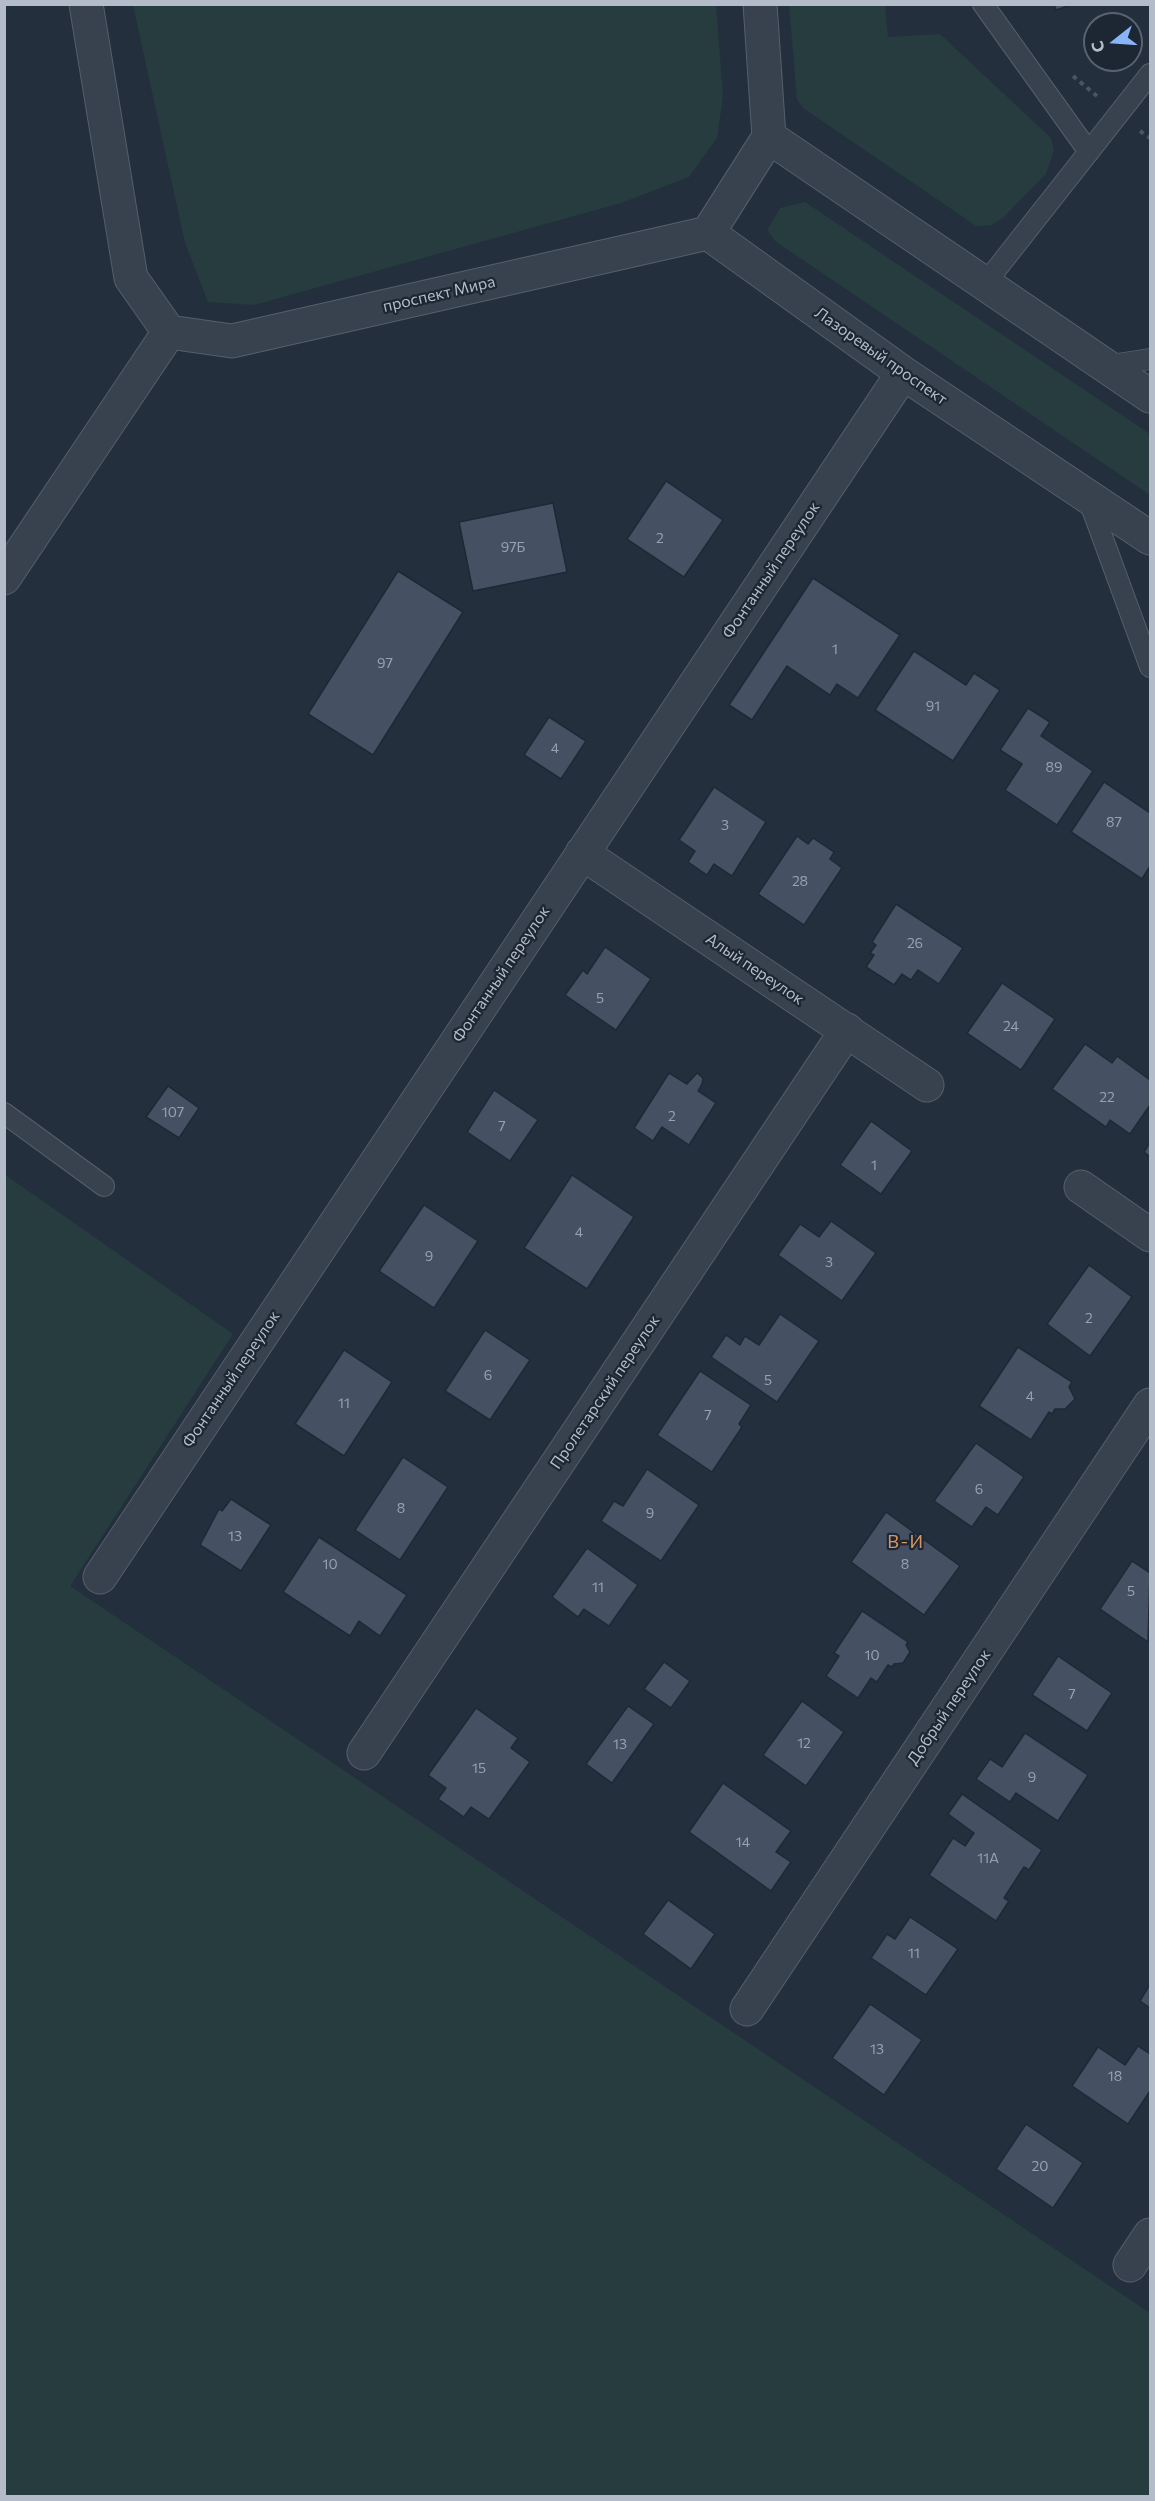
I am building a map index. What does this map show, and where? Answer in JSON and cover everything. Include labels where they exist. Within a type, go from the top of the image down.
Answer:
[{"type":"street","points":[[4,578],[170,332],[131,278],[86,4]]},
{"type":"street","points":[[708,233],[769,137],[759,4]]},
{"type":"street","points":[[769,137],[1150,396]]},
{"type":"street","name":"проспект Мира","points":[[170,332],[232,341],[708,233]]},
{"type":"street","name":"Лазоревый проспект","points":[[708,233],[903,373],[1150,538]]},
{"type":"street","name":"Фонтанный переулок","points":[[99,1577],[903,373]]},
{"type":"street","name":"Алый переулок","points":[[582,853],[927,1085]]},
{"type":"street","name":"Пролетарский переулок","points":[[364,1754],[847,1030]]},
{"type":"street","points":[[1081,1187],[1150,1235]]},
{"type":"street","name":"Добрый переулок","points":[[747,2010],[1150,1405]]},
{"type":"street","points":[[1130,2265],[1150,2235]]},
{"type":"lane","points":[[983,4],[1089,152]]},
{"type":"lane","points":[[984,285],[1150,74]]},
{"type":"lane","points":[[1105,366],[1150,359]]},
{"type":"lane","points":[[1087,495],[1150,667]]},
{"type":"lane","points":[[4,1113],[104,1186]]},
{"type":"green space","points":[[133,5],[716,5],[723,96],[717,138],[689,177],[621,203],[254,305],[208,302],[185,243]]},
{"type":"green space","points":[[789,5],[885,5],[888,37],[940,34],[1051,138],[1054,150],[1046,174],[1003,218],[991,225],[976,226],[803,108],[797,99]]},
{"type":"green space","points":[[805,202],[1150,434],[1150,495],[775,241],[767,230],[780,208]]},
{"type":"green space","points":[[4,1174],[233,1334],[70,1586],[1150,2313],[1150,2496],[5,2496]]},
{"type":"building","points":[[1054,4],[1074,4],[1056,10]]},
{"type":"building","points":[[666,481],[723,520],[684,577],[627,539]]},
{"type":"building","points":[[553,503],[567,572],[473,591],[459,522]]},
{"type":"building","points":[[398,571],[463,612],[373,755],[308,714]]},
{"type":"building","points":[[813,578],[900,635],[858,698],[837,684],[830,695],[787,666],[752,720],[729,705]]},
{"type":"building","points":[[914,651],[966,685],[974,673],[1000,690],[953,761],[875,710]]},
{"type":"building","points":[[1028,708],[1050,722],[1041,736],[1093,771],[1057,825],[1005,790],[1022,764],[1000,750]]},
{"type":"building","points":[[549,717],[586,741],[561,779],[524,755]]},
{"type":"building","points":[[1104,782],[1150,813],[1150,866],[1142,879],[1071,832]]},
{"type":"building","points":[[714,787],[766,822],[732,876],[714,864],[707,875],[688,862],[695,851],[679,840]]},
{"type":"building","points":[[797,836],[808,844],[813,838],[834,852],[830,859],[842,868],[804,925],[758,894]]},
{"type":"building","points":[[896,904],[963,948],[939,984],[918,970],[911,980],[902,974],[894,985],[866,967],[874,955],[870,953],[876,945],[872,942]]},
{"type":"building","points":[[605,947],[651,979],[616,1030],[565,995],[583,970],[587,974]]},
{"type":"building","points":[[1002,983],[1055,1019],[1021,1070],[967,1033]]},
{"type":"building","points":[[1085,1044],[1112,1063],[1117,1056],[1150,1080],[1150,1105],[1130,1134],[1110,1120],[1106,1127],[1052,1089]]},
{"type":"building","points":[[669,1073],[687,1084],[697,1073],[703,1078],[698,1091],[716,1103],[689,1145],[662,1127],[653,1141],[634,1128]]},
{"type":"building","points":[[168,1086],[199,1108],[179,1138],[146,1117]]},
{"type":"building","points":[[494,1090],[538,1120],[510,1161],[467,1132]]},
{"type":"building","points":[[871,1121],[912,1151],[881,1194],[840,1165]]},
{"type":"building","points":[[1150,1142],[1150,1157],[1144,1152]]},
{"type":"building","points":[[572,1175],[634,1217],[587,1289],[524,1248]]},
{"type":"building","points":[[424,1205],[478,1241],[434,1308],[379,1271]]},
{"type":"building","points":[[831,1221],[876,1253],[842,1301],[778,1255],[800,1224],[819,1237]]},
{"type":"building","points":[[1089,1265],[1132,1297],[1090,1356],[1047,1324]]},
{"type":"building","points":[[780,1314],[819,1341],[777,1402],[711,1357],[726,1335],[740,1345],[745,1336],[759,1345]]},
{"type":"building","points":[[485,1330],[530,1360],[490,1420],[445,1391]]},
{"type":"building","points":[[1018,1347],[1072,1382],[1069,1387],[1075,1399],[1065,1409],[1055,1409],[1052,1414],[1049,1412],[1031,1440],[979,1406]]},
{"type":"building","points":[[344,1350],[392,1382],[344,1456],[295,1424]]},
{"type":"building","points":[[700,1371],[751,1405],[739,1424],[742,1427],[712,1472],[657,1435]]},
{"type":"building","points":[[976,1443],[1024,1477],[998,1515],[986,1507],[972,1527],[934,1501]]},
{"type":"building","points":[[403,1457],[448,1487],[400,1560],[355,1530]]},
{"type":"building","points":[[647,1469],[699,1505],[661,1561],[601,1521],[614,1501],[623,1506]]},
{"type":"building","points":[[231,1499],[271,1525],[241,1571],[200,1545],[219,1509],[222,1511]]},
{"type":"building","points":[[886,1512],[960,1566],[924,1615],[851,1562]]},
{"type":"building","points":[[319,1537],[407,1595],[380,1636],[359,1621],[350,1636],[283,1592]]},
{"type":"building","points":[[587,1548],[638,1585],[609,1626],[584,1609],[578,1617],[552,1597]]},
{"type":"building","points":[[1132,1561],[1150,1573],[1148,1642],[1100,1609]]},
{"type":"building","points":[[862,1611],[908,1642],[906,1645],[910,1652],[903,1663],[894,1664],[892,1667],[888,1665],[877,1682],[871,1678],[858,1698],[826,1676],[839,1656],[834,1653]]},
{"type":"building","points":[[1058,1656],[1112,1693],[1087,1731],[1032,1695]]},
{"type":"building","points":[[664,1662],[690,1681],[671,1708],[644,1689]]},
{"type":"building","points":[[802,1701],[844,1732],[806,1786],[763,1755]]},
{"type":"building","points":[[628,1706],[654,1724],[612,1783],[586,1764]]},
{"type":"building","points":[[476,1708],[518,1738],[511,1748],[530,1762],[489,1819],[471,1807],[464,1817],[438,1799],[446,1788],[428,1775]]},
{"type":"building","points":[[1025,1733],[1088,1775],[1058,1821],[1016,1793],[1010,1802],[976,1779],[990,1759],[1002,1767]]},
{"type":"building","points":[[723,1783],[791,1831],[776,1852],[791,1862],[771,1891],[689,1832]]},
{"type":"building","points":[[962,1794],[1042,1850],[1029,1870],[1024,1867],[1004,1898],[1009,1901],[996,1921],[929,1875],[953,1838],[965,1846],[974,1833],[948,1814]]},
{"type":"building","points":[[668,1900],[715,1934],[691,1969],[643,1934]]},
{"type":"building","points":[[910,1917],[958,1949],[926,1995],[871,1958],[887,1934],[895,1939]]},
{"type":"building","points":[[1150,1984],[1150,2008],[1140,2001]]},
{"type":"building","points":[[870,2004],[922,2040],[884,2095],[832,2058]]},
{"type":"building","points":[[1138,2046],[1150,2054],[1150,2091],[1128,2124],[1072,2086],[1098,2047],[1125,2065]]},
{"type":"building","points":[[1026,2124],[1083,2163],[1053,2208],[996,2169]]},
{"type":"district","name":"В-И","points":[[906,1542]]}]
